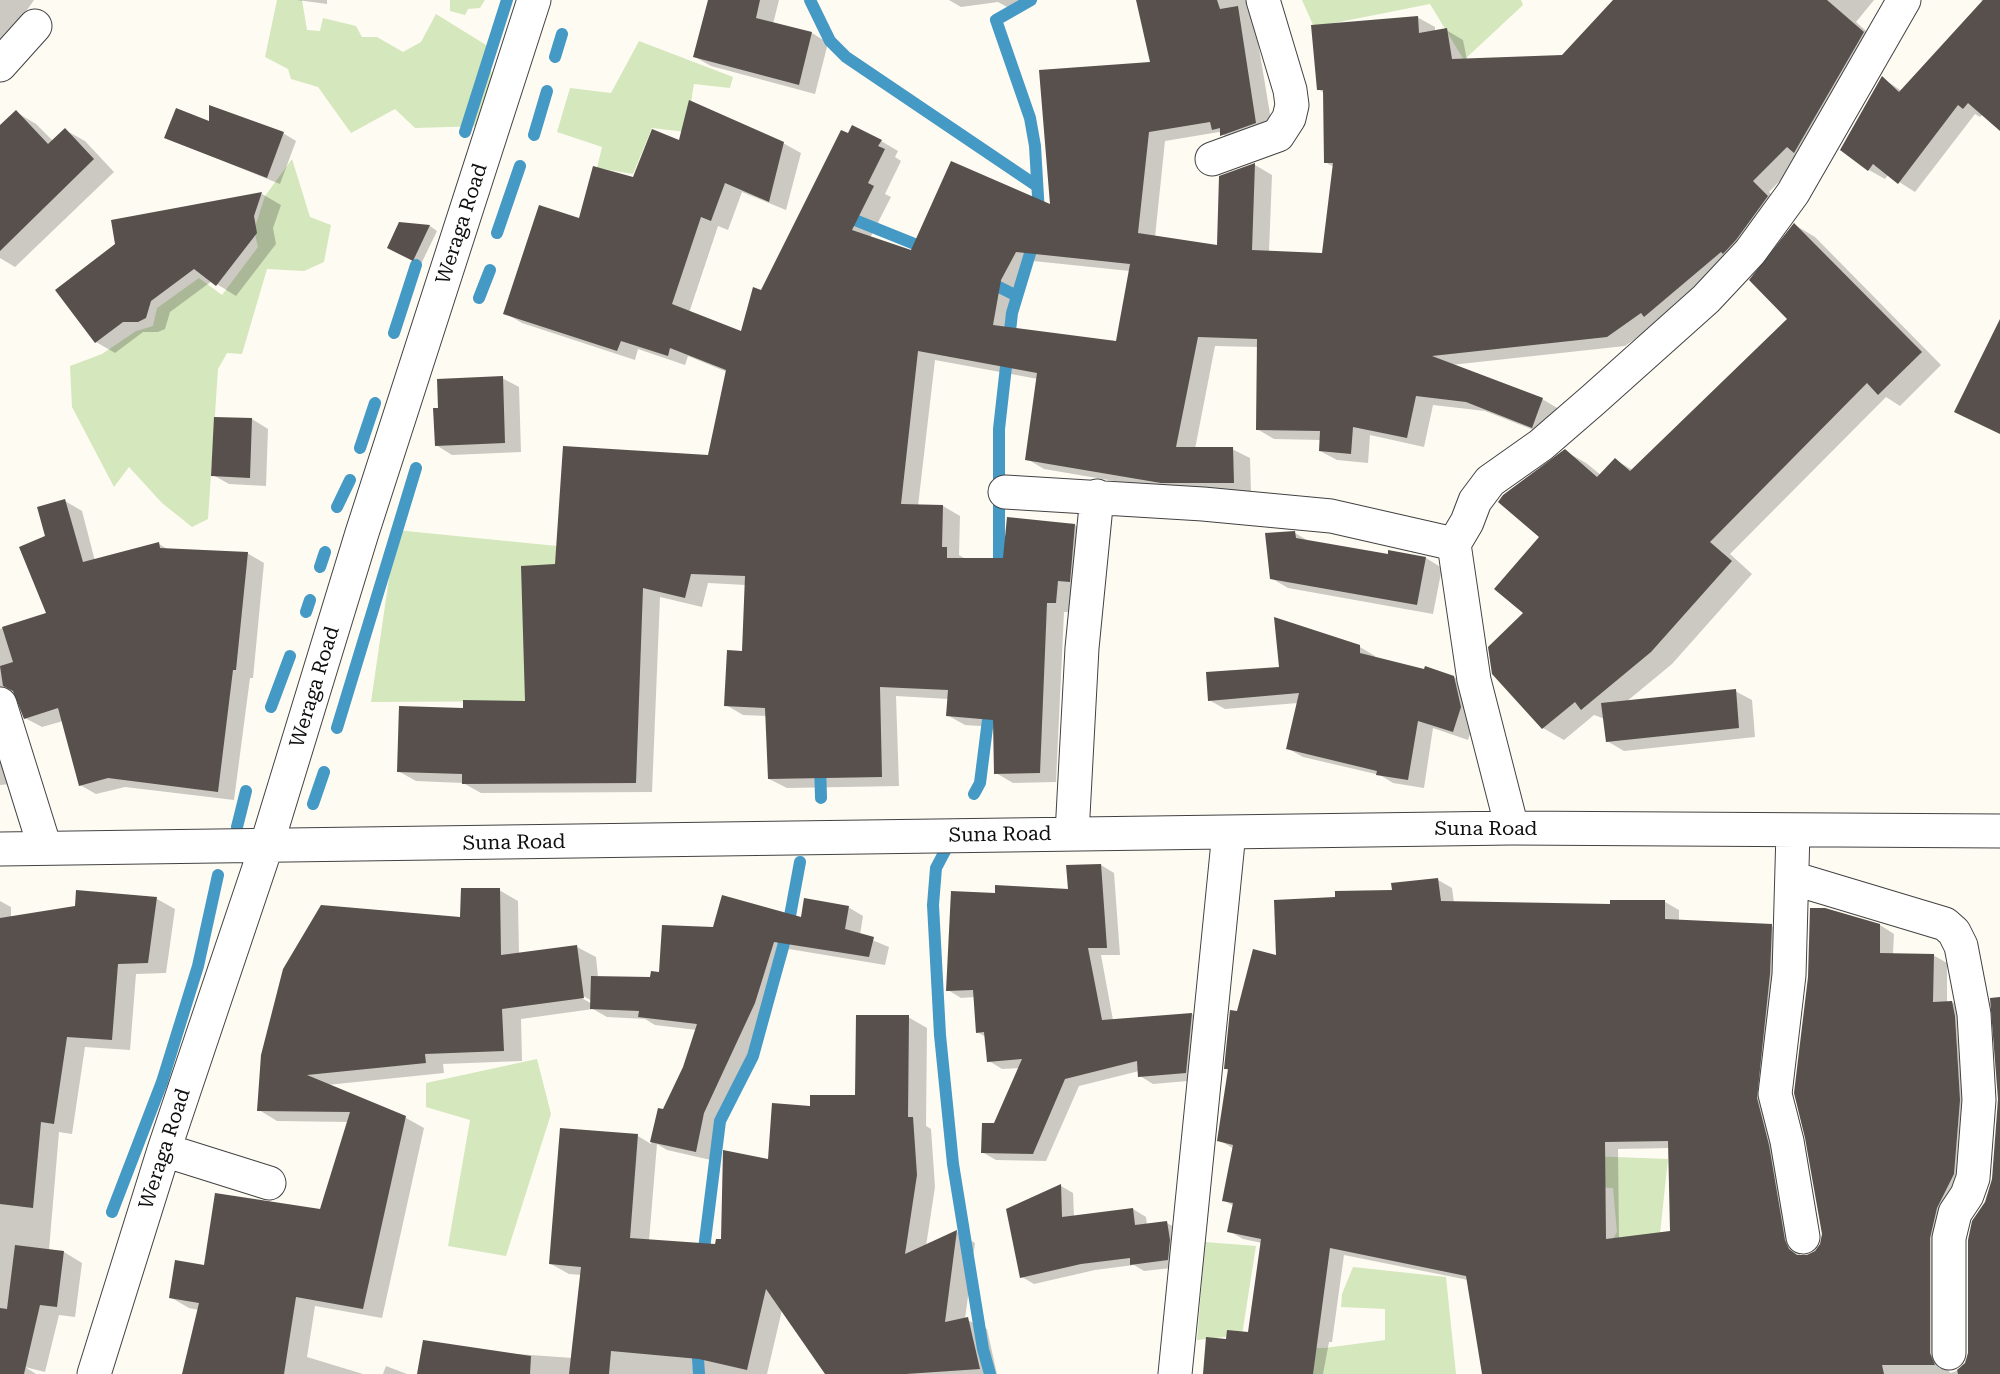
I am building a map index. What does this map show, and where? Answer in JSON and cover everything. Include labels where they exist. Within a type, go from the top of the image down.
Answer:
[{"type":"street","name":"Weraga Road","points":[[94,1374],[164,1150],[266,847],[362,533],[534,0]]},
{"type":"street","points":[[1212,159],[1278,135],[1289,118],[1292,105],[1290,90],[1263,0]]},
{"type":"street","points":[[1512,828],[1474,680],[1454,544],[1467,522],[1475,501],[1490,481],[1541,445],[1593,400],[1706,299],[1750,252],[1793,193],[1904,0]]},
{"type":"street","points":[[0,65],[35,26]]},
{"type":"street","points":[[1005,492],[1097,496],[1331,516],[1454,544]]},
{"type":"street","points":[[1072,834],[1082,648],[1097,496]]},
{"type":"street","points":[[0,704],[45,848]]},
{"type":"street","name":"Suna Road","points":[[0,849],[1512,828],[2000,831]]},
{"type":"street","points":[[1793,831],[1789,975],[1775,1094],[1787,1141],[1803,1237]]},
{"type":"street","points":[[1174,1374],[1228,832]]},
{"type":"street","points":[[1792,878],[1946,924],[1954,932],[1961,946],[1974,1014],[1979,1100],[1973,1178],[1967,1195],[1956,1213],[1949,1238],[1949,1353]]},
{"type":"street","points":[[164,1150],[269,1183]]},
{"type":"green space","points":[[277,0],[302,0],[307,30],[320,31],[323,18],[356,26],[362,37],[377,37],[403,52],[421,42],[436,14],[486,45],[495,90],[485,126],[415,128],[395,109],[351,133],[318,87],[291,79],[288,69],[265,57]]},
{"type":"green space","points":[[450,0],[485,0],[480,8],[468,9],[465,15],[450,11]]},
{"type":"green space","points":[[1302,0],[1521,0],[1523,5],[1464,60],[1430,4],[1314,27]]},
{"type":"green space","points":[[639,41],[733,77],[730,88],[694,84],[686,132],[652,128],[633,174],[597,168],[602,147],[557,132],[570,88],[611,93]]},
{"type":"green space","points":[[292,159],[310,217],[331,225],[324,262],[304,271],[267,269],[242,354],[227,353],[218,369],[208,519],[192,527],[162,503],[129,467],[114,487],[72,407],[70,366],[102,354],[136,331],[153,326],[157,308],[199,278],[222,295],[258,247],[254,230],[265,196]]},
{"type":"green space","points":[[396,530],[567,547],[556,701],[371,702]]},
{"type":"green space","points":[[537,1059],[551,1114],[506,1256],[448,1246],[470,1120],[426,1107],[426,1083]]},
{"type":"green space","points":[[1589,1156],[1668,1159],[1659,1243],[1578,1239],[1613,1239],[1617,1232],[1613,1188],[1586,1187]]},
{"type":"green space","points":[[1205,1242],[1256,1246],[1242,1335],[1197,1340]]},
{"type":"green space","points":[[1353,1267],[1446,1277],[1456,1374],[1286,1374],[1286,1347],[1325,1348],[1385,1340],[1385,1309],[1341,1307],[1342,1294]]},
{"type":"building","points":[[708,0],[760,0],[756,18],[812,32],[799,85],[693,57]]},
{"type":"building","points":[[1136,0],[1217,0],[1220,9],[1238,6],[1256,123],[1220,136],[1220,128],[1212,130],[1210,122],[1149,132],[1138,233],[1217,245],[1219,176],[1255,163],[1252,250],[1322,253],[1333,163],[1324,163],[1323,90],[1317,90],[1311,25],[1418,16],[1419,33],[1447,28],[1452,59],[1562,55],[1613,0],[1827,0],[1864,32],[1794,153],[1787,147],[1753,181],[1768,196],[1736,240],[1723,254],[1721,252],[1644,317],[1641,313],[1607,337],[1432,356],[1543,398],[1532,428],[1466,402],[1416,396],[1407,438],[1353,427],[1351,454],[1319,451],[1320,431],[1256,430],[1257,339],[1198,337],[1176,447],[1233,447],[1234,483],[1161,483],[1025,460],[1037,373],[918,351],[901,504],[943,505],[942,547],[947,547],[947,558],[1003,558],[1007,517],[1075,524],[1070,582],[1058,581],[1056,603],[1047,603],[1040,773],[994,774],[993,720],[946,716],[948,690],[880,687],[882,777],[768,779],[765,708],[724,706],[727,650],[742,651],[745,576],[691,574],[685,598],[643,588],[636,783],[462,784],[462,774],[397,772],[399,706],[463,708],[463,700],[525,701],[521,566],[555,564],[563,446],[708,455],[726,370],[670,348],[668,356],[621,341],[617,351],[503,314],[539,205],[579,218],[593,166],[633,177],[652,129],[679,140],[689,100],[784,142],[769,202],[725,183],[711,221],[701,217],[672,304],[741,331],[753,287],[761,290],[841,130],[848,133],[852,125],[882,140],[878,146],[885,149],[868,183],[874,186],[852,230],[911,250],[951,161],[1050,204],[1039,70],[1150,62]],"holes":[[[1016,252],[1130,264],[1116,341],[993,325],[1001,280]]]},
{"type":"building","points":[[1983,0],[2000,0],[2000,131],[1968,103],[1963,109],[1958,105],[1898,184],[1873,164],[1868,171],[1840,150],[1882,76],[1899,92]]},
{"type":"building","points":[[209,105],[284,132],[267,178],[164,138],[176,108],[209,121]]},
{"type":"building","points":[[16,110],[48,144],[65,128],[94,159],[0,251],[0,125]]},
{"type":"building","points":[[262,192],[254,216],[257,233],[216,286],[194,269],[151,301],[146,318],[138,322],[123,322],[95,343],[55,290],[115,244],[111,220]]},
{"type":"building","points":[[399,222],[430,225],[413,261],[387,248]]},
{"type":"building","points":[[1794,223],[1922,352],[1878,395],[1867,383],[1710,542],[1732,561],[1651,652],[1581,710],[1575,702],[1542,729],[1492,674],[1488,647],[1523,613],[1494,589],[1539,537],[1498,502],[1503,495],[1565,449],[1597,477],[1615,458],[1630,471],[1787,319],[1749,280]]},
{"type":"building","points":[[2000,319],[2000,434],[1954,412]]},
{"type":"building","points":[[503,376],[505,443],[435,446],[433,408],[438,408],[437,379]]},
{"type":"building","points":[[214,417],[252,418],[250,478],[211,476]]},
{"type":"building","points":[[65,499],[83,562],[159,542],[160,548],[248,552],[236,670],[233,670],[218,792],[108,778],[79,786],[58,708],[24,719],[13,691],[3,686],[0,666],[13,662],[2,627],[46,613],[19,547],[45,536],[37,507]]},
{"type":"building","points":[[1295,531],[1296,538],[1388,554],[1388,550],[1426,557],[1417,605],[1270,579],[1265,533]]},
{"type":"building","points":[[1274,617],[1360,645],[1360,653],[1424,669],[1425,666],[1454,676],[1461,707],[1453,732],[1418,721],[1408,780],[1376,775],[1377,771],[1286,749],[1299,693],[1208,701],[1206,672],[1279,667]]},
{"type":"building","points":[[1736,689],[1739,728],[1606,742],[1601,703]]},
{"type":"building","points":[[1101,864],[1107,948],[1088,948],[1102,1020],[1192,1013],[1186,1073],[1138,1077],[1137,1061],[1065,1079],[1033,1154],[981,1153],[982,1123],[994,1123],[1022,1059],[987,1062],[984,1032],[976,1033],[973,990],[946,991],[951,891],[995,893],[995,885],[1068,889],[1066,865]]},
{"type":"building","points":[[1438,878],[1441,901],[1610,904],[1610,900],[1665,900],[1665,919],[1772,924],[1770,974],[1757,1098],[1769,1145],[1785,1240],[1789,1249],[1797,1255],[1807,1255],[1815,1251],[1820,1244],[1822,1234],[1805,1138],[1794,1093],[1808,977],[1810,908],[1825,908],[1880,924],[1880,953],[1934,954],[1933,1002],[1952,1001],[1955,1016],[1960,1100],[1954,1174],[1937,1208],[1930,1238],[1930,1353],[1935,1365],[1882,1365],[1884,1374],[1482,1374],[1466,1276],[1330,1248],[1313,1374],[1203,1374],[1206,1337],[1226,1339],[1227,1330],[1248,1332],[1261,1239],[1227,1232],[1233,1203],[1222,1201],[1233,1145],[1217,1141],[1228,1069],[1224,1069],[1230,1010],[1237,1011],[1253,949],[1276,955],[1274,900],[1335,897],[1335,891],[1392,890],[1391,883]],"holes":[[[1668,1141],[1670,1231],[1606,1239],[1605,1142]]]},
{"type":"building","points":[[461,888],[500,888],[501,955],[577,945],[584,998],[502,1009],[504,1051],[425,1054],[426,1063],[307,1075],[406,1116],[363,1309],[296,1297],[284,1374],[182,1374],[199,1303],[169,1298],[175,1260],[204,1265],[215,1193],[320,1209],[350,1112],[257,1111],[261,1055],[283,969],[321,905],[460,917]]},
{"type":"building","points":[[76,890],[157,897],[148,963],[118,964],[112,1040],[67,1037],[54,1124],[41,1122],[33,1208],[0,1204],[0,918],[75,906]]},
{"type":"building","points":[[722,895],[801,917],[804,898],[849,906],[845,929],[874,937],[869,957],[774,942],[755,1003],[704,1113],[696,1152],[650,1142],[658,1108],[663,1109],[683,1067],[697,1024],[638,1017],[639,1011],[590,1009],[591,976],[650,977],[651,971],[659,972],[662,925],[713,927]]},
{"type":"building","points":[[2000,997],[2000,1374],[1958,1374],[1957,1370],[1965,1363],[1968,1353],[1968,1240],[1972,1221],[1985,1202],[1992,1179],[1998,1099],[1990,998]]},
{"type":"building","points":[[856,1015],[909,1015],[908,1117],[913,1117],[917,1175],[905,1254],[957,1230],[945,1322],[968,1317],[980,1369],[906,1374],[825,1374],[766,1289],[747,1370],[699,1359],[611,1351],[609,1374],[569,1374],[581,1267],[549,1264],[560,1128],[638,1134],[630,1238],[715,1244],[716,1239],[721,1239],[723,1150],[768,1159],[772,1103],[810,1106],[810,1095],[855,1095]]},
{"type":"building","points":[[1061,1184],[1062,1217],[1133,1208],[1135,1225],[1167,1221],[1170,1240],[1168,1260],[1130,1265],[1130,1258],[1081,1264],[1020,1278],[1006,1209]]},
{"type":"building","points":[[15,1245],[64,1251],[57,1307],[40,1305],[24,1374],[0,1374],[0,1308],[7,1309]]},
{"type":"building","points":[[423,1340],[531,1356],[530,1374],[417,1374]]},
{"type":"waterway","points":[[465,132],[507,0]]},
{"type":"waterway","points":[[810,0],[830,41],[846,57],[1037,186]]},
{"type":"waterway","points":[[1031,0],[996,20],[1030,118],[1035,146],[1039,214]]},
{"type":"waterway","points":[[555,57],[562,34]]},
{"type":"waterway","points":[[534,135],[547,91]]},
{"type":"waterway","points":[[497,233],[520,166]]},
{"type":"waterway","points":[[850,218],[927,249]]},
{"type":"waterway","points":[[999,573],[999,429],[1012,313],[1035,237]]},
{"type":"waterway","points":[[394,333],[416,265]]},
{"type":"waterway","points":[[479,298],[490,270]]},
{"type":"waterway","points":[[987,281],[1017,296]]},
{"type":"waterway","points":[[360,448],[375,403]]},
{"type":"waterway","points":[[337,728],[416,468]]},
{"type":"waterway","points":[[337,507],[350,480]]},
{"type":"waterway","points":[[320,567],[325,552]]},
{"type":"waterway","points":[[306,612],[310,600]]},
{"type":"waterway","points":[[271,707],[290,656]]},
{"type":"waterway","points":[[974,794],[980,783],[990,704]]},
{"type":"waterway","points":[[820,763],[821,798]]},
{"type":"waterway","points":[[313,804],[324,772]]},
{"type":"waterway","points":[[237,827],[246,791]]},
{"type":"waterway","points":[[945,851],[936,868],[933,905],[940,1035],[953,1164],[983,1349],[990,1374]]},
{"type":"waterway","points":[[703,1257],[720,1121],[753,1056],[787,932],[800,862]]},
{"type":"waterway","points":[[112,1212],[162,1082],[198,966],[218,875]]},
{"type":"waterway","points":[[697,1343],[699,1374]]}]
